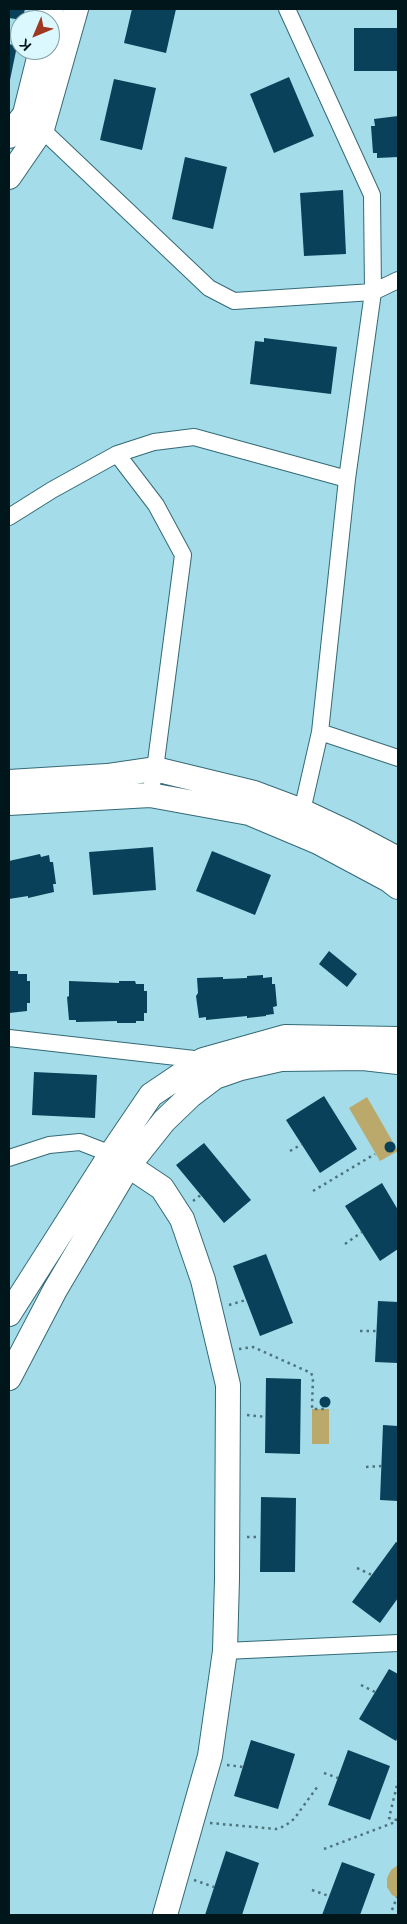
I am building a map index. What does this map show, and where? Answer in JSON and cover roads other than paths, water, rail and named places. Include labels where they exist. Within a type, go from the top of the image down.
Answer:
[{"type":"main road","points":[[9,177],[34,121],[76,9]]},
{"type":"main road","points":[[34,121],[40,60]]},
{"type":"main road","points":[[9,136],[34,121]]},
{"type":"main road","points":[[9,782],[107,776],[155,769],[254,793],[302,811],[398,858]]},
{"type":"main road","points":[[9,803],[150,795],[249,813],[318,842],[389,880],[398,887]]},
{"type":"main road","points":[[9,1378],[55,1290],[151,1095],[203,1060],[285,1036],[398,1039]]},
{"type":"main road","points":[[9,1314],[120,1160],[190,1096],[215,1077],[241,1068],[281,1059],[363,1058],[398,1062]]},
{"type":"main road","points":[[120,1160],[162,1188],[182,1219],[203,1280],[228,1385],[227,1570],[224,1651],[210,1756],[165,1915]]},
{"type":"street","points":[[287,9],[372,195],[373,292],[347,479],[320,732],[302,811]]},
{"type":"street","points":[[34,121],[210,288],[234,301],[373,292],[398,280]]},
{"type":"street","points":[[9,517],[116,454],[154,442],[194,437],[347,479]]},
{"type":"street","points":[[116,454],[156,505],[183,555],[150,795]]},
{"type":"street","points":[[320,732],[398,758]]},
{"type":"street","points":[[9,1038],[203,1060]]},
{"type":"street","points":[[9,1158],[49,1145],[80,1142],[120,1160]]},
{"type":"street","points":[[224,1651],[398,1642]]}]
